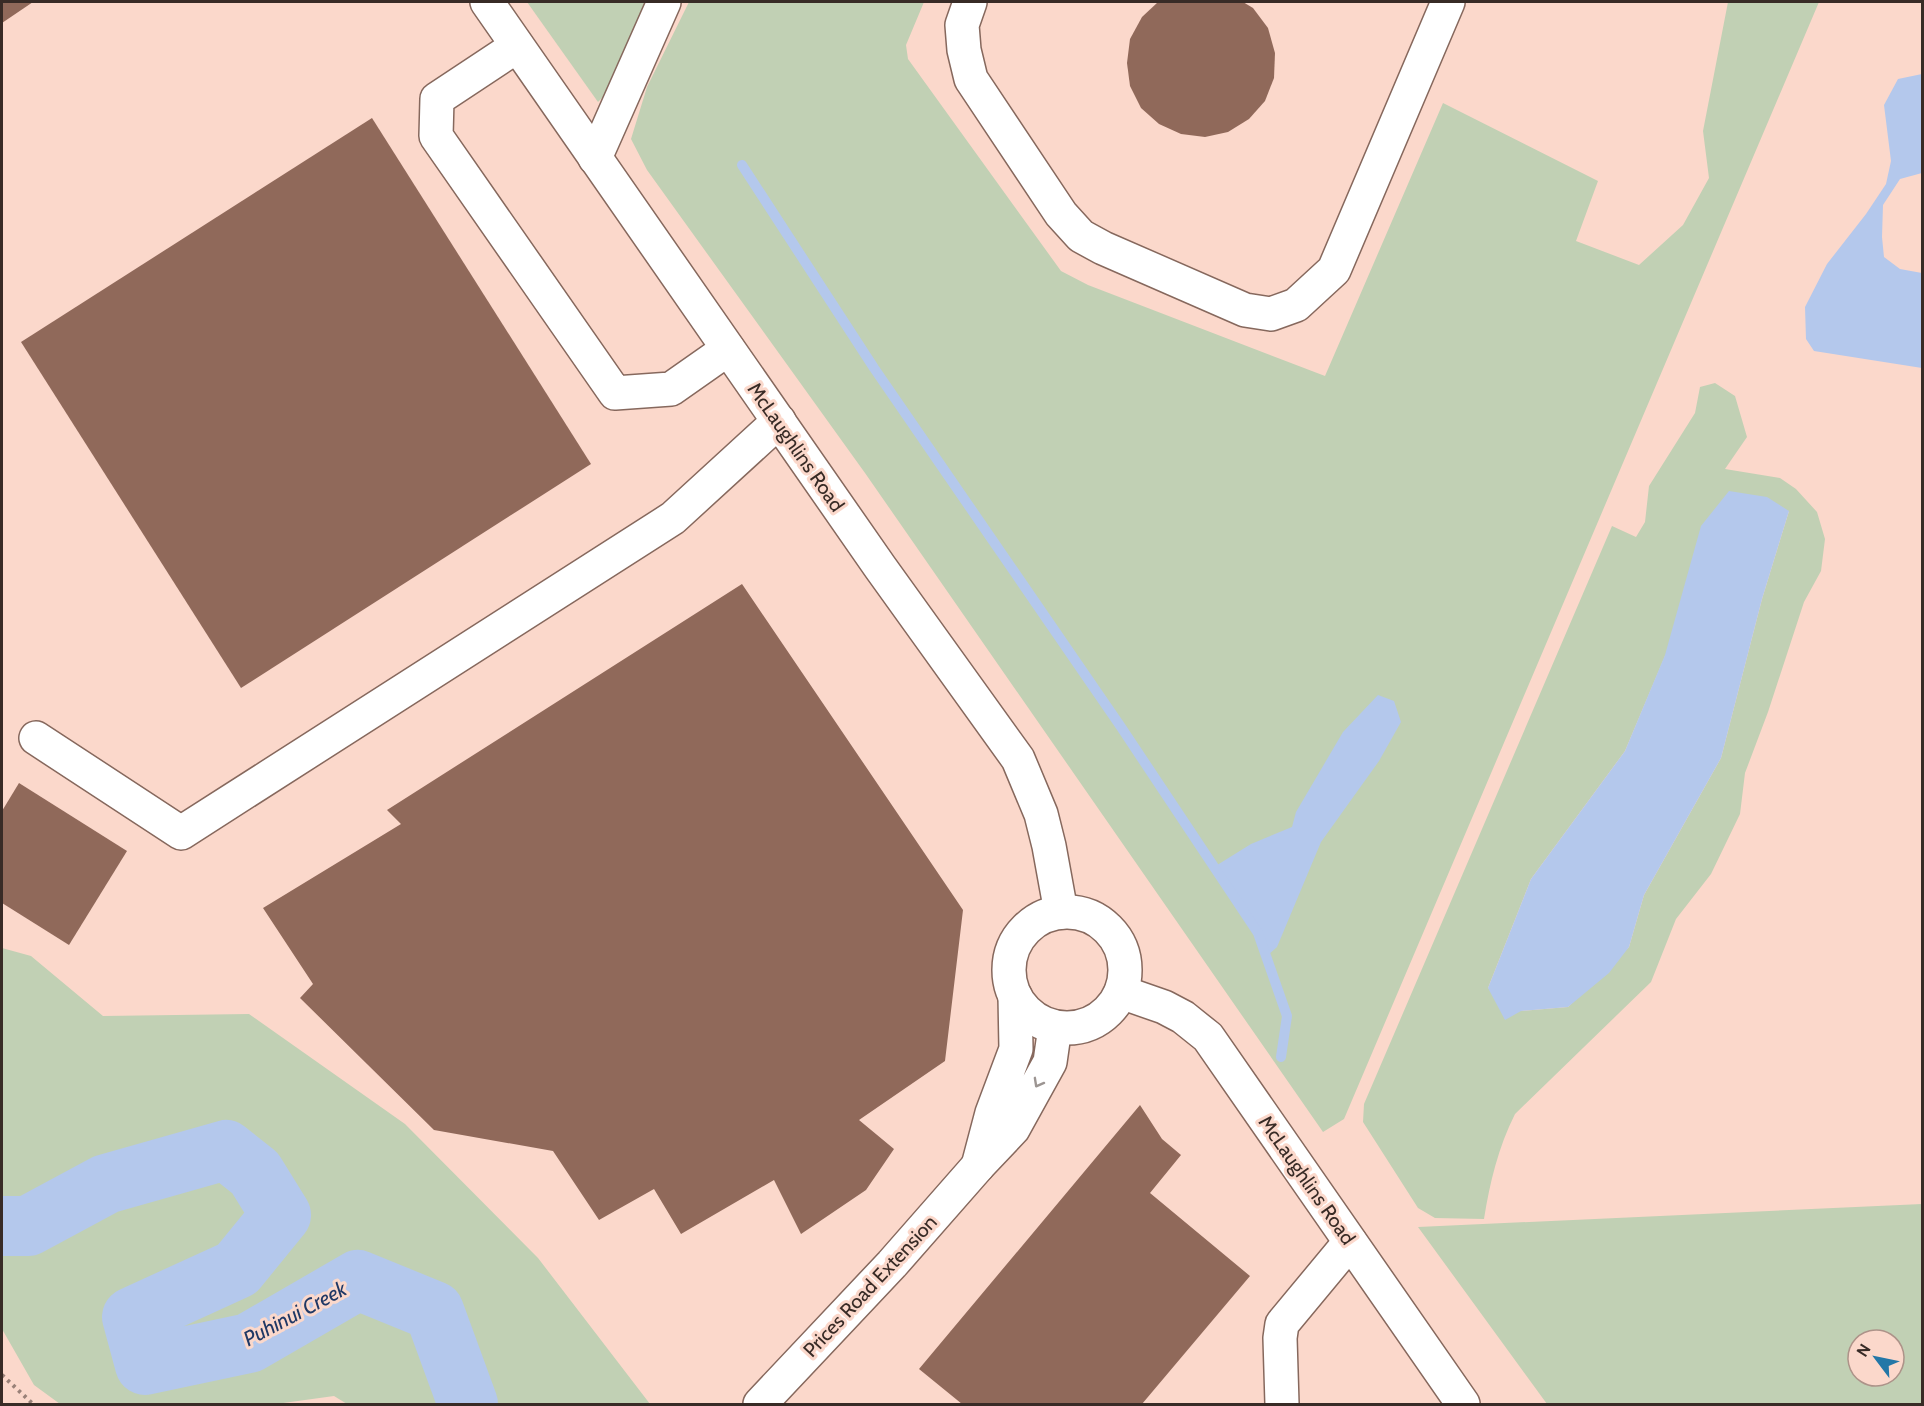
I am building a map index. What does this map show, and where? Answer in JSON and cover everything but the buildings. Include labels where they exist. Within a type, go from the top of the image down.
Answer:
[{"type":"street","name":"McLaughlins Road","points":[[486,2],[1018,759],[1041,814],[1061,912]]},
{"type":"street","points":[[595,158],[664,2]]},
{"type":"street","points":[[970,2],[962,26],[964,50],[971,79],[1061,214],[1081,236],[1103,248],[1245,310],[1271,314],[1296,305],[1334,270],[1448,2]]},
{"type":"street","points":[[517,46],[437,99],[436,136],[615,393],[671,389],[728,349]]},
{"type":"street","points":[[36,738],[181,833],[673,518],[779,421]]},
{"type":"street","points":[[1061,912],[1081,913],[1099,921],[1114,935],[1123,953],[1125,973],[1121,992],[1110,1010],[1095,1022],[1075,1028],[1055,1028],[1025,1011],[1015,996],[1009,978],[1010,960],[1016,942],[1028,927],[1043,917],[1061,912]]},
{"type":"street","name":"McLaughlins Road","points":[[1121,992],[1184,1017],[1208,1037],[1463,1404]]},
{"type":"street","name":"Prices Road Extension","points":[[978,1166],[992,1113],[1016,1049],[1015,996]]},
{"type":"street","name":"Prices Road Extension","points":[[760,1404],[892,1264],[1013,1129],[1050,1062],[1055,1028]]},
{"type":"street","points":[[1282,1404],[1280,1338],[1282,1324],[1350,1242]]},
{"type":"path","points":[[2,1375],[33,1404]]},
{"type":"green space","points":[[527,2],[646,2],[616,84],[598,102]]},
{"type":"green space","points":[[689,2],[924,2],[906,45],[908,59],[1061,271],[1088,285],[1325,376],[1443,103],[1598,181],[1576,241],[1639,265],[1683,225],[1709,178],[1703,131],[1728,2],[1819,2],[1344,1119],[1323,1132],[865,473],[647,170],[631,139],[647,87]]},
{"type":"green space","points":[[1715,383],[1735,396],[1747,437],[1725,469],[1780,478],[1796,489],[1817,512],[1825,539],[1821,571],[1804,602],[1768,712],[1745,773],[1740,814],[1711,874],[1676,919],[1651,982],[1515,1114],[1495,1165],[1484,1219],[1435,1218],[1418,1208],[1363,1122],[1364,1104],[1612,526],[1636,537],[1645,522],[1649,486],[1695,413],[1700,387]],"holes":[[[1789,511],[1762,599],[1721,758],[1644,895],[1629,947],[1568,1007],[1521,1011],[1488,988],[1531,879],[1625,751],[1665,656]]]},
{"type":"green space","points":[[2,948],[31,956],[103,1016],[249,1014],[405,1124],[538,1258],[650,1404],[347,1404],[334,1396],[276,1404],[60,1404],[34,1385],[2,1329]]},
{"type":"green space","points":[[1922,1204],[1922,1404],[1547,1404],[1418,1227]]},
{"type":"water","points":[[1922,74],[1922,173],[1900,179],[1883,205],[1882,237],[1884,257],[1900,269],[1922,273],[1922,368],[1814,351],[1806,339],[1805,307],[1827,264],[1886,184],[1891,161],[1884,105],[1898,79]]},
{"type":"water","points":[[1729,491],[1767,497],[1789,511],[1762,599],[1721,758],[1644,895],[1629,947],[1609,973],[1568,1007],[1521,1011],[1505,1020],[1488,988],[1531,879],[1625,751],[1665,655],[1701,526]]},
{"type":"water","points":[[1378,695],[1394,701],[1401,722],[1379,761],[1321,842],[1277,947],[1266,957],[1258,933],[1214,867],[1251,844],[1292,827],[1296,812],[1343,732]]},
{"type":"waterway","points":[[742,165],[874,368],[1121,727],[1258,933],[1287,1016],[1281,1057]]},
{"type":"waterway","name":"Puhinui Creek","points":[[2,1226],[28,1226],[106,1184],[226,1150],[255,1173],[281,1215],[237,1269],[132,1317],[145,1365],[249,1343],[358,1280],[434,1311],[468,1404]]}]
